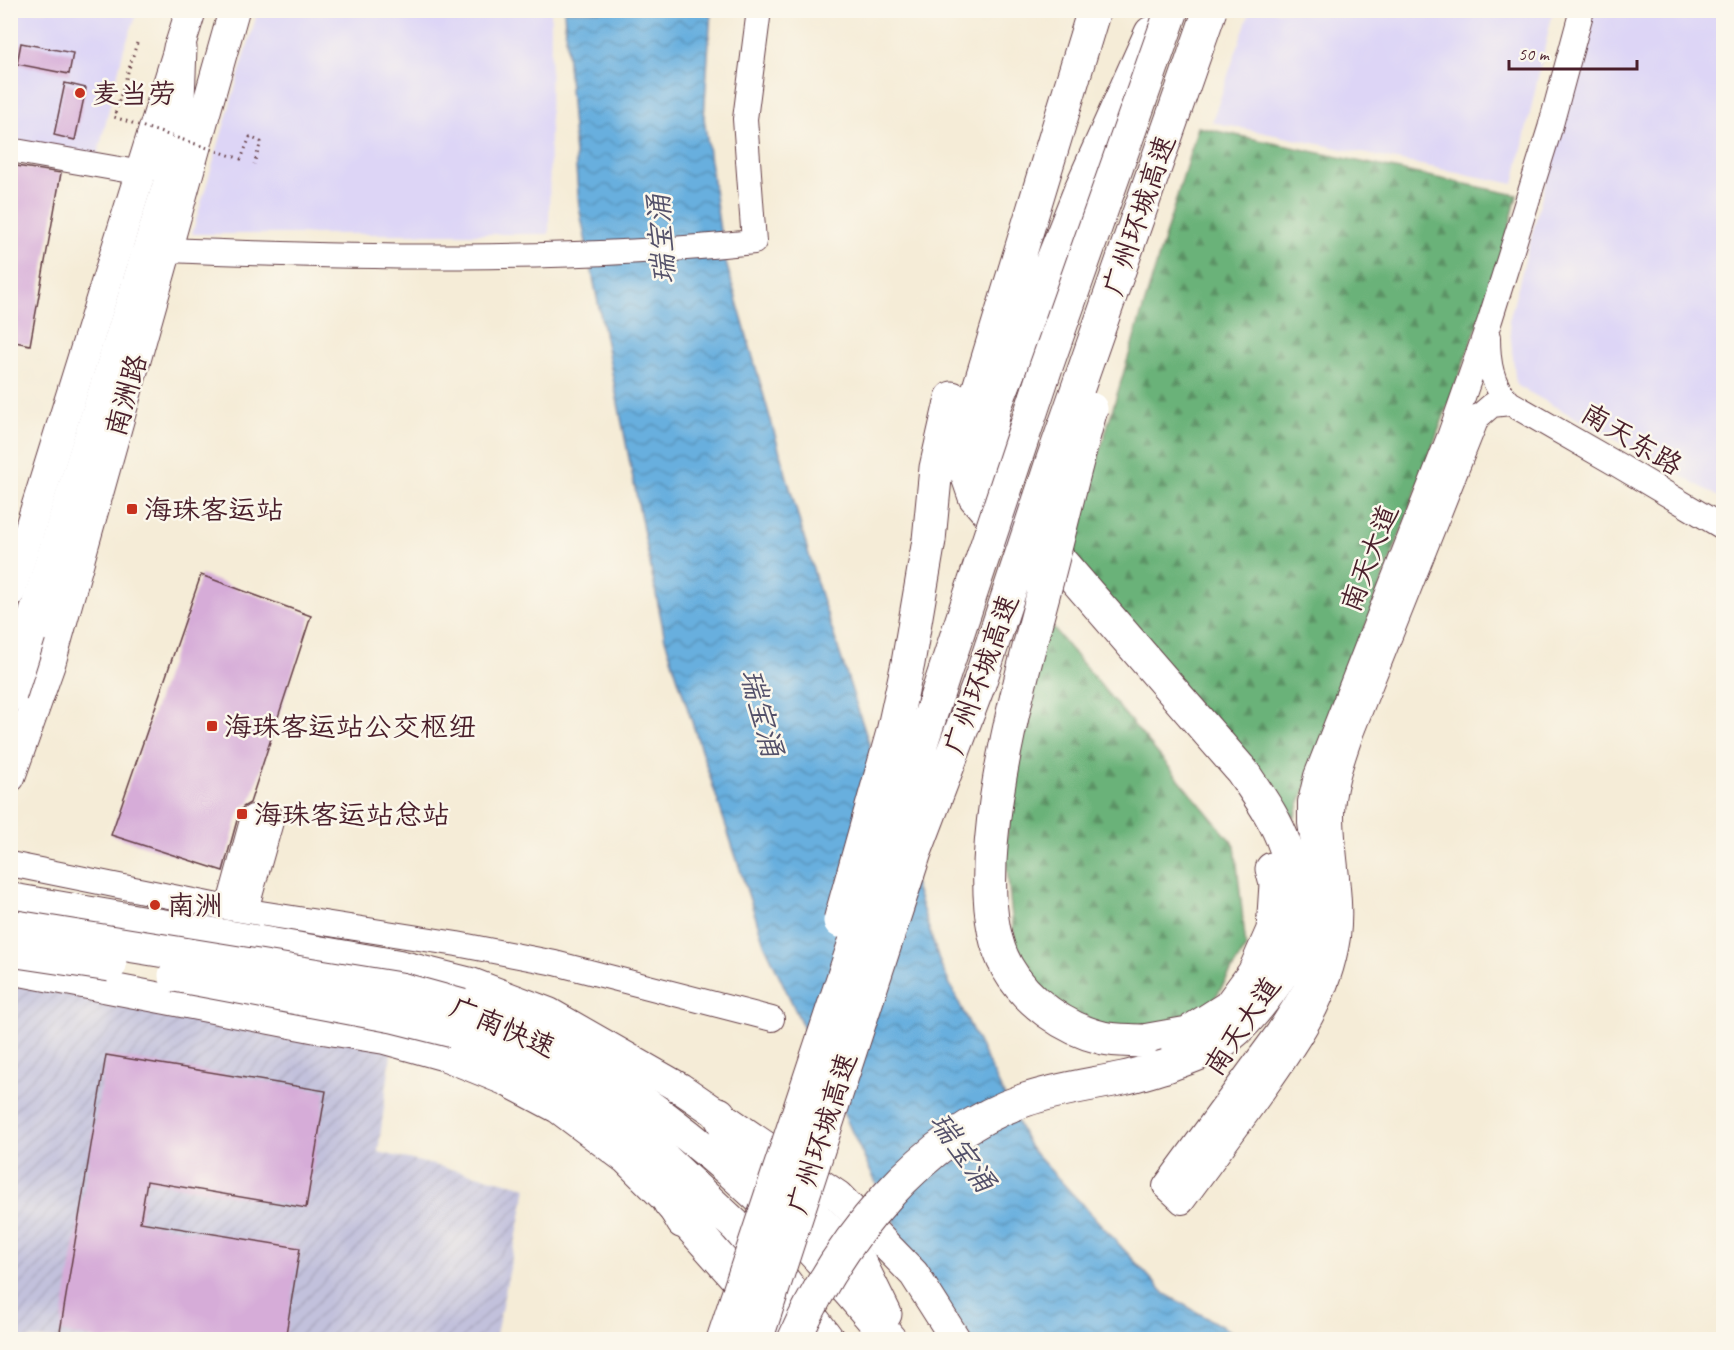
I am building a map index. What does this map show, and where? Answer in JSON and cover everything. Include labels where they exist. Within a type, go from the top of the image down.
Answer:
[{"type":"highway","points":[[722,1340],[893,732],[908,663],[929,540],[936,468],[953,396],[978,313],[1094,10]]},
{"type":"highway","points":[[1094,10],[965,434],[966,471],[975,497],[1237,798],[1263,841],[1276,884],[1273,930],[1254,973],[1229,1006],[1188,1033],[1143,1041],[1102,1038],[1064,1023],[1035,1003],[1006,966],[993,928],[990,887],[994,819],[1012,715],[1091,411],[1216,10]]},
{"type":"highway","points":[[794,1340],[834,1267],[860,1228],[890,1191],[934,1151],[981,1120],[1024,1100],[1074,1087],[1124,1078],[1166,1066],[1198,1054],[1228,1038],[1250,1016],[1273,987],[1293,951],[1298,916],[1295,881],[1285,845],[1266,807],[1242,771],[994,485],[987,469],[987,447],[994,406],[1080,191],[1161,10]]},
{"type":"highway","name":"广州环城高速","points":[[722,1340],[1046,367],[1172,10]]},
{"type":"highway","name":"广州环城高速","points":[[756,1340],[915,852],[980,684],[1051,465],[1210,10]]},
{"type":"highway","points":[[10,694],[169,186],[176,151],[180,48]]},
{"type":"highway","name":"广南快速","points":[[10,926],[388,987],[458,1019],[524,1061],[616,1114],[737,1227],[783,1280],[828,1340]]},
{"type":"highway","name":"广南快速","points":[[10,950],[199,978],[393,1016],[458,1019],[544,1040],[630,1092],[711,1153],[766,1202],[817,1253],[891,1340]]},
{"type":"highway","points":[[719,1114],[737,1148],[810,1212],[860,1263],[897,1340]]},
{"type":"highway","points":[[670,1203],[752,1294],[803,1340]]},
{"type":"main road","name":"南洲路","points":[[10,592],[191,10]]},
{"type":"main road","name":"南洲路","points":[[10,777],[50,664],[234,10]]},
{"type":"main road","points":[[10,662],[34,668],[50,664]]},
{"type":"main road","points":[[10,898],[399,965],[471,983],[549,1013],[650,1070],[719,1114],[838,1196],[914,1274],[956,1340]]},
{"type":"main road","points":[[10,969],[385,1039],[446,1056],[505,1080],[558,1108],[626,1159],[670,1203],[702,1256],[765,1340]]},
{"type":"street","points":[[168,250],[289,255],[541,256],[754,242],[745,119],[759,10]]},
{"type":"street","name":"南天大道","points":[[1510,403],[1492,405],[1477,418],[1356,720],[1340,767],[1332,813],[1339,918],[1331,969],[1320,998],[1307,1027],[1292,1050],[1174,1194],[1304,991],[1314,961],[1321,914],[1310,823],[1310,802],[1316,776],[1449,437],[1488,326],[1550,128],[1582,10]]},
{"type":"street","points":[[10,150],[142,173]]},
{"type":"street","points":[[1488,326],[1488,355],[1493,378],[1500,394],[1510,403]]},
{"type":"street","name":"南天东路","points":[[1510,403],[1724,528]]},
{"type":"street","points":[[237,909],[263,817]]},
{"type":"street","points":[[10,864],[81,880],[237,909],[457,944],[555,963],[772,1019]]},
{"type":"path","points":[[137,43],[114,117],[241,159],[250,137],[261,142],[254,164]]},
{"type":"shaded area","points":[[10,11],[138,11],[124,48],[97,158],[11,143]]},
{"type":"shaded area","points":[[258,11],[551,11],[549,234],[192,234]]},
{"type":"shaded area","points":[[1250,11],[1553,11],[1514,184],[1212,122]]},
{"type":"shaded area","points":[[1591,11],[1723,11],[1723,499],[1516,385],[1509,321]]},
{"type":"shaded area","points":[[10,984],[392,1047],[378,1152],[527,1187],[495,1339],[11,1339]]},
{"type":"green space","points":[[1198,127],[1517,195],[1500,265],[1294,819],[1069,553]]},
{"type":"green space","points":[[1047,621],[1235,846],[1246,947],[1206,1013],[1162,1028],[1104,1031],[1052,1006],[1016,955],[1005,850],[1018,750]]},
{"type":"water","name":"瑞宝涌","points":[[564,11],[711,11],[704,118],[723,252],[817,583],[941,966],[1030,1148],[1165,1294],[1244,1339],[971,1339],[904,1243],[764,943],[665,639],[579,207]]},
{"type":"building","points":[[21,43],[73,53],[69,74],[17,64]]},
{"type":"building","points":[[65,83],[86,88],[75,140],[54,135]]},
{"type":"building","points":[[10,165],[61,173],[30,345],[10,341]]},
{"type":"building","name":"海珠客运站公交枢纽","points":[[201,575],[311,616],[250,803],[239,813],[223,871],[111,835]]},
{"type":"building","points":[[106,1055],[326,1091],[306,1208],[147,1181],[140,1222],[300,1248],[285,1340],[103,1340],[60,1332]]},
{"type":"place","name":"麦当劳","points":[[80,93]]},
{"type":"place","name":"海珠客运站","points":[[132,509]]},
{"type":"place","name":"海珠客运站公交枢纽","points":[[212,726]]},
{"type":"place","name":"海珠客运站总站","points":[[242,814]]},
{"type":"place","name":"南洲","points":[[155,905]]}]
